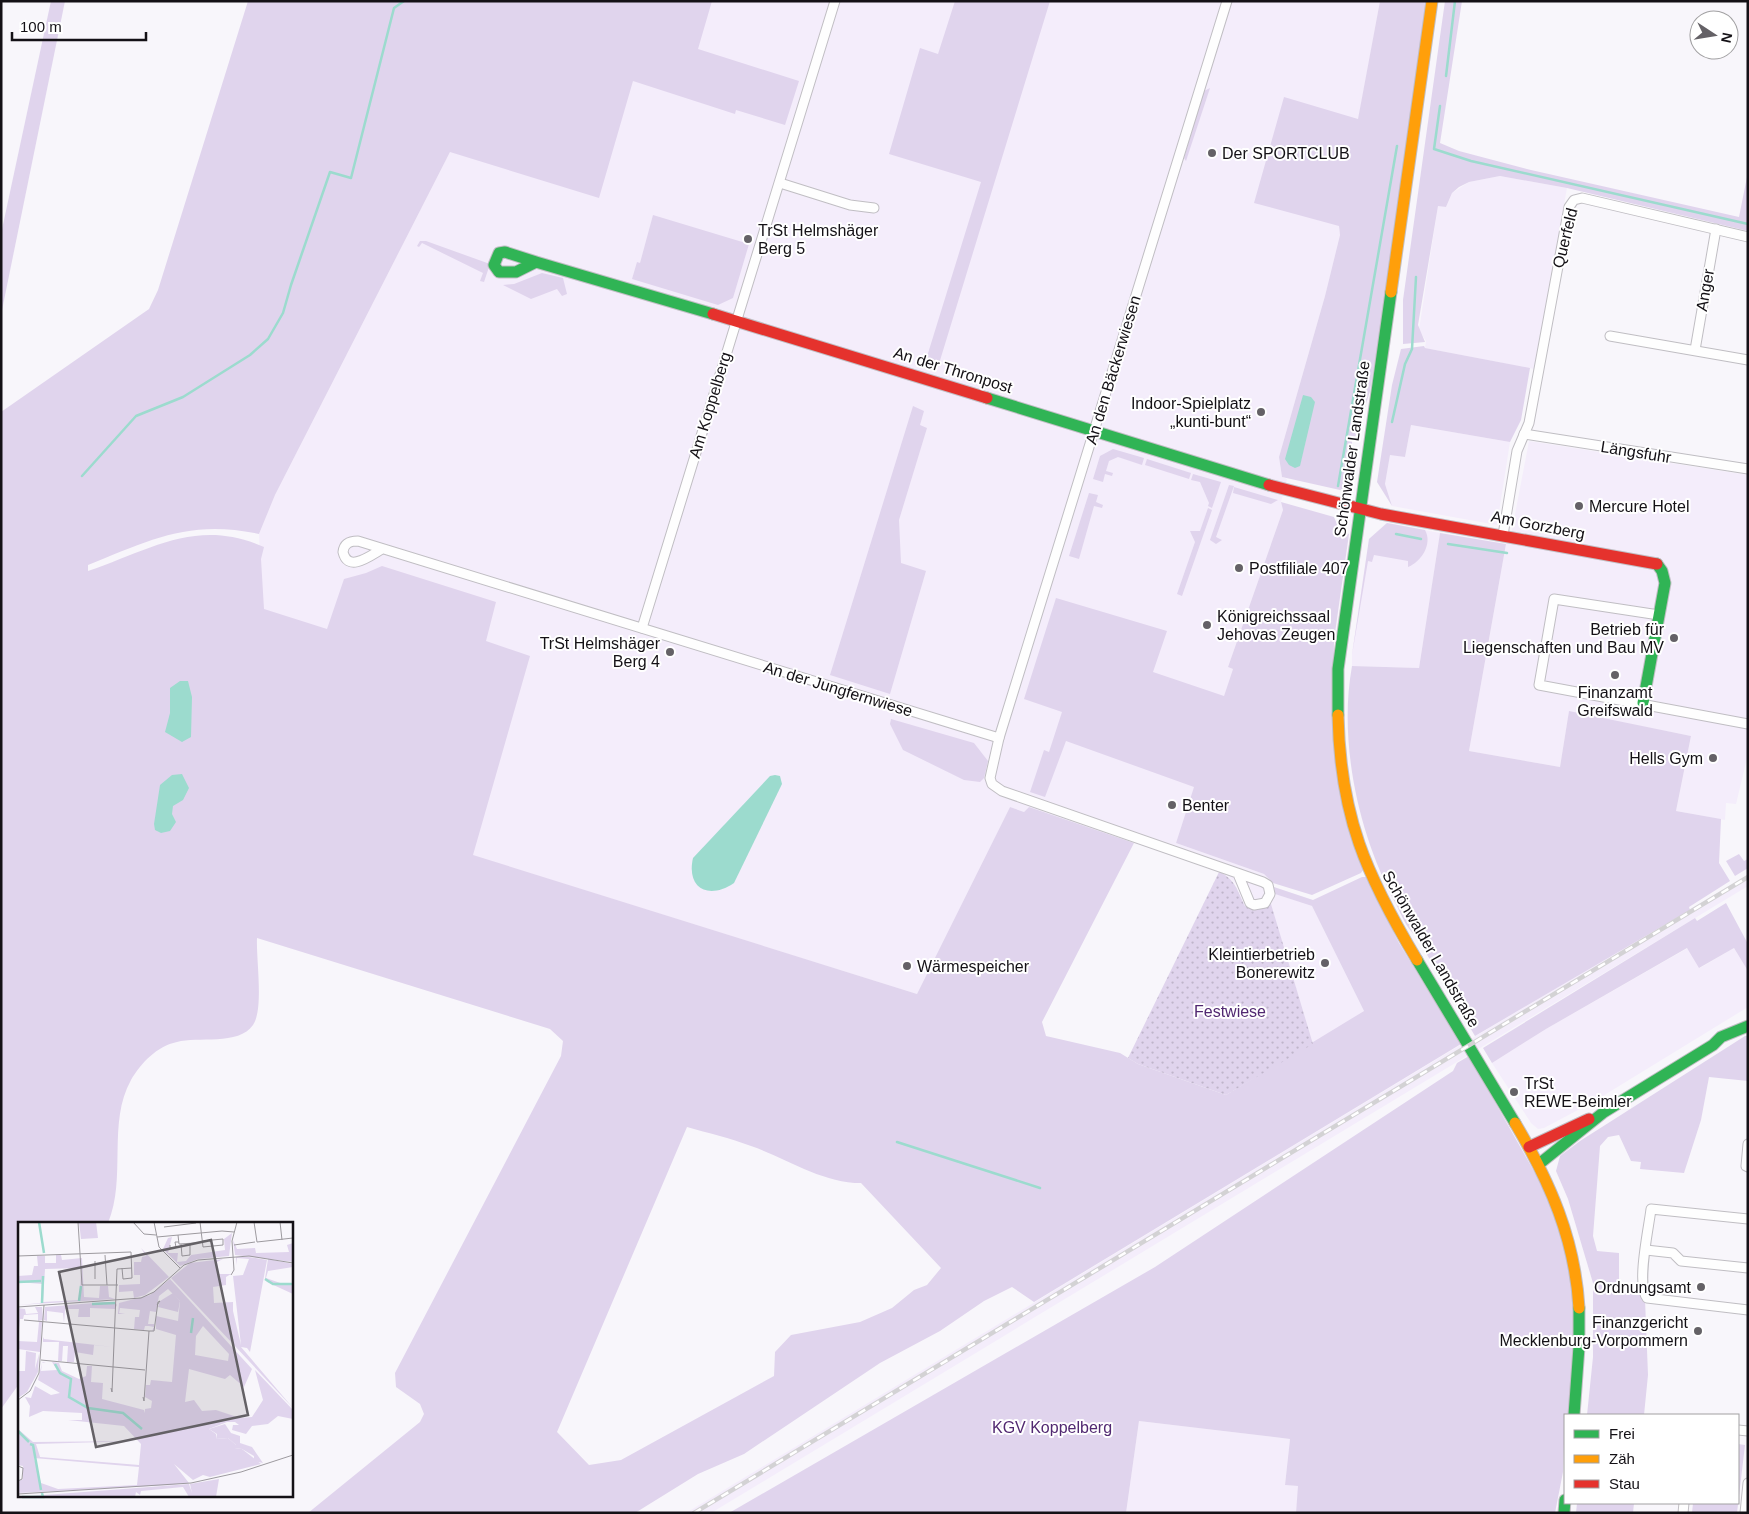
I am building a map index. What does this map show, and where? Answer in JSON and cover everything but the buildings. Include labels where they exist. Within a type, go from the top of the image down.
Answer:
[{"type":"main road","name":"Schönwalder Landstraße","points":[[1432,1],[1338,669],[1340,762],[1345,793],[1368,872],[1384,904],[1539,1164],[1558,1204],[1570,1239],[1579,1281],[1581,1333],[1574,1414]]},
{"type":"main road","name":"An der Thronpost","points":[[536,262],[736,321],[1265,484],[1360,509]]},
{"type":"main road","name":"Am Gorzberg","points":[[1360,509],[1657,564],[1662,572],[1665,583],[1643,703]]},
{"type":"main road","points":[[1529,1147],[1604,1112],[1713,1045],[1721,1037],[1748,1026]]},
{"type":"main road","points":[[1539,1164],[1604,1112]]},
{"type":"street","name":"Am Koppelberg","points":[[642,628],[835,1]]},
{"type":"street","name":"An den Bäckerwiesen","points":[[999,738],[1096,432],[1227,1]]},
{"type":"street","points":[[780,183],[850,205],[874,208]]},
{"type":"street","name":"Querfeld","points":[[1524,434],[1529,423],[1569,207],[1574,200],[1582,198],[1748,237]]},
{"type":"street","name":"Anger","points":[[1695,350],[1716,229]]},
{"type":"street","points":[[1610,336],[1748,360]]},
{"type":"street","points":[[1503,535],[1517,451],[1524,434]]},
{"type":"street","name":"Längsfuhr","points":[[1524,434],[1748,469]]},
{"type":"street","name":"An der Jungfernwiese","points":[[382,549],[999,738]]},
{"type":"street","points":[[1659,615],[1554,598],[1539,685],[1748,724]]},
{"type":"street","points":[[999,738],[990,772],[992,784],[996,788],[1238,874]]},
{"type":"street","points":[[1748,1144],[1746,1166],[1748,1167]]},
{"type":"street","points":[[1748,1219],[1651,1209],[1642,1281],[1647,1298],[1748,1310]]},
{"type":"street","points":[[1646,1250],[1673,1253],[1681,1261],[1748,1268]]},
{"type":"street","points":[[1745,1513],[1748,1483]]},
{"type":"shaded area","points":[[531,1],[1380,1],[1339,225],[1340,235],[1325,296],[1279,457],[1282,477],[1287,479],[1281,502],[1283,510],[1228,667],[1233,669],[1176,843],[1264,874],[1273,883],[1276,894],[1312,906],[1364,1011],[1313,1044],[1271,905],[1263,909],[1250,909],[1245,906],[1236,884],[1226,874],[1029,807],[1024,812],[1010,807],[917,994],[269,792],[259,534],[275,495],[450,152]]},
{"type":"shaded area","points":[[1500,176],[1567,188],[1534,369],[1425,348],[1426,341],[1419,330],[1438,205],[1446,207],[1452,193],[1469,182]]},
{"type":"shaded area","points":[[1303,395],[1311,397],[1315,402],[1300,466],[1295,468],[1289,465],[1285,459]]},
{"type":"shaded area","points":[[1411,425],[1510,442],[1497,525],[1392,506],[1385,484],[1390,454],[1405,457]]},
{"type":"shaded area","points":[[1529,441],[1748,475],[1748,754],[1736,804],[1726,803],[1725,820],[1676,811],[1691,736],[1569,712],[1560,767],[1469,751],[1506,544],[1512,530]]},
{"type":"shaded area","points":[[1387,523],[1440,533],[1419,668],[1352,666],[1352,653],[1369,539]]},
{"type":"shaded area","points":[[180,681],[188,681],[192,697],[191,737],[182,742],[165,732],[170,713],[170,688]]},
{"type":"shaded area","points":[[182,774],[189,788],[183,800],[173,806],[172,814],[176,822],[170,831],[161,833],[155,830],[154,824],[160,785],[172,775]]},
{"type":"shaded area","points":[[770,776],[780,776],[782,784],[734,883],[716,891],[708,891],[701,888],[696,884],[693,877],[693,858]]},
{"type":"shaded area","points":[[1748,875],[1748,886],[711,1513],[686,1513],[1452,1050]]},
{"type":"shaded area","points":[[1688,948],[1700,968],[1734,948],[1748,971],[1748,1007],[1593,1102],[1544,1128],[1538,1129],[1531,1123],[1492,1063],[1546,1029]]},
{"type":"shaded area","points":[[1139,1421],[1290,1439],[1285,1485],[1299,1486],[1296,1513],[1126,1513]]},
{"type":"green space","points":[[51,1],[65,1],[1,315],[1,234]]},
{"type":"green space","points":[[248,1],[712,1],[698,49],[799,81],[785,125],[736,110],[735,114],[633,81],[599,198],[450,152],[275,495],[259,534],[212,529],[171,534],[88,565],[88,571],[174,540],[195,536],[217,535],[240,539],[264,547],[261,559],[264,609],[327,629],[344,579],[382,566],[496,602],[486,641],[530,656],[473,855],[917,994],[1010,807],[1024,812],[1029,807],[1134,843],[1042,1022],[1046,1036],[1120,1053],[1138,1064],[1226,1095],[1364,1011],[1312,906],[1275,894],[1274,887],[1313,900],[1362,877],[1366,877],[1399,943],[1461,1044],[1034,1302],[1012,1287],[984,1301],[940,1331],[880,1363],[744,1454],[698,1474],[635,1513],[308,1513],[420,1422],[424,1414],[420,1404],[396,1387],[395,1373],[561,1056],[563,1041],[550,1029],[257,938],[258,1008],[253,1025],[247,1032],[228,1038],[185,1040],[170,1044],[150,1056],[131,1080],[120,1114],[116,1188],[108,1222],[18,1222],[18,1385],[1,1409],[1,412],[149,309],[158,290]],"holes":[[[687,1127],[727,1138],[832,1179],[861,1183],[941,1268],[927,1285],[914,1290],[892,1308],[860,1322],[791,1335],[775,1352],[774,1376],[621,1460],[589,1465],[557,1432]]]},
{"type":"green space","points":[[955,1],[1050,1],[938,367],[925,363],[981,182],[889,154],[920,48],[938,54]]},
{"type":"green space","points":[[1380,1],[1427,1],[1370,391],[1361,420],[1358,420],[1355,440],[1352,440],[1352,471],[1349,486],[1340,490],[1282,477],[1279,457],[1325,296],[1340,235],[1339,226],[1254,203],[1284,97],[1358,119]]},
{"type":"green space","points":[[1445,1],[1462,1],[1440,143],[1459,151],[1531,170],[1739,217],[1748,172],[1748,231],[1567,188],[1500,176],[1469,182],[1452,193],[1446,207],[1438,206],[1418,325],[1425,342],[1403,344],[1403,300]]},
{"type":"green space","points":[[1210,88],[1186,161],[1184,158],[1204,91]]},
{"type":"green space","points":[[653,215],[749,244],[733,298],[718,305],[632,279],[637,262],[640,263]]},
{"type":"green space","points":[[420,241],[426,241],[490,264],[484,282],[480,281],[483,273],[422,243],[419,247],[417,246]]},
{"type":"green space","points":[[542,273],[563,278],[567,294],[562,296],[557,289],[531,299],[503,285],[514,284]]},
{"type":"green space","points":[[1424,346],[1425,348],[1530,368],[1521,420],[1510,442],[1411,425],[1405,457],[1390,455],[1385,484],[1392,506],[1377,482],[1392,385],[1401,349]]},
{"type":"green space","points":[[913,406],[924,411],[920,425],[927,428],[899,520],[901,563],[926,571],[890,694],[830,675]]},
{"type":"green space","points":[[1113,449],[1144,458],[1142,465],[1118,457],[1109,461],[1106,471],[1113,473],[1112,476],[1105,474],[1103,482],[1093,479],[1100,456]]},
{"type":"green space","points":[[1147,459],[1191,473],[1189,479],[1145,465]]},
{"type":"green space","points":[[1193,474],[1221,482],[1212,508],[1208,506],[1209,503],[1200,482],[1191,480]]},
{"type":"green space","points":[[1229,485],[1234,486],[1216,537],[1222,540],[1216,544],[1210,540]]},
{"type":"green space","points":[[1234,487],[1278,500],[1271,504],[1233,493]]},
{"type":"green space","points":[[1089,493],[1098,495],[1096,502],[1103,505],[1102,508],[1094,506],[1079,559],[1069,556]]},
{"type":"green space","points":[[1281,502],[1334,517],[1339,529],[1349,534],[1334,640],[1333,717],[1363,870],[1361,873],[1312,895],[1273,883],[1264,874],[1176,843],[1194,787],[1066,741],[1045,797],[1030,792],[1044,750],[1049,752],[1062,712],[1024,699],[1056,598],[1167,631],[1153,672],[1224,696],[1233,669],[1228,667],[1283,510]]},
{"type":"green space","points":[[1208,508],[1212,510],[1182,596],[1177,594],[1195,542],[1190,531],[1200,531]]},
{"type":"green space","points":[[1387,523],[1425,530],[1428,541],[1427,547],[1421,557],[1408,567],[1408,561],[1374,555],[1372,562],[1368,561],[1352,655],[1369,539]]},
{"type":"green space","points":[[1440,533],[1506,544],[1469,751],[1560,767],[1569,711],[1691,736],[1676,811],[1721,819],[1719,863],[1730,881],[1689,907],[1690,910],[1475,1036],[1416,936],[1404,921],[1383,877],[1362,819],[1350,757],[1348,696],[1352,666],[1419,668]]},
{"type":"green space","points":[[891,719],[974,743],[988,761],[984,778],[980,782],[964,780],[903,750],[890,724]]},
{"type":"green space","points":[[1739,854],[1744,861],[1748,859],[1748,868],[1735,876],[1726,861]]},
{"type":"green space","name":"Festwiese","points":[[1219,872],[1229,878],[1245,906],[1256,910],[1271,904],[1313,1044],[1226,1095],[1138,1064],[1128,1058]]},
{"type":"green space","points":[[1726,903],[1748,944],[1748,971],[1734,948],[1699,968],[1687,948],[1546,1029],[1492,1063],[1483,1048],[1695,918],[1697,921]]},
{"type":"green space","points":[[1745,1036],[1748,1036],[1748,1081],[1709,1077],[1701,1120],[1684,1173],[1640,1169],[1641,1162],[1631,1161],[1619,1135],[1608,1137],[1600,1146],[1593,1236],[1597,1251],[1619,1253],[1619,1289],[1635,1290],[1645,1299],[1648,1375],[1644,1414],[1587,1414],[1593,1357],[1593,1283],[1568,1199],[1556,1171],[1560,1156],[1580,1141]]},
{"type":"green space","name":"KGV Koppelberg","points":[[1469,1056],[1535,1173],[1542,1181],[1552,1201],[1572,1266],[1575,1347],[1569,1414],[1564,1414],[1563,1472],[1555,1513],[1296,1513],[1298,1486],[1285,1485],[1290,1439],[1139,1421],[1126,1513],[729,1513],[1155,1267],[1453,1071],[1457,1063]]},
{"type":"green space","points":[[1739,1444],[1745,1445],[1739,1496]]},
{"type":"green space","points":[[1577,1504],[1634,1504],[1633,1513],[1576,1513]]},
{"type":"green space","points":[[1693,1504],[1738,1504],[1737,1513],[1692,1513]]},
{"type":"waterway","points":[[82,476],[136,416],[183,397],[250,355],[268,339],[283,313],[330,172],[351,178],[394,8],[404,1]]},
{"type":"waterway","points":[[1446,76],[1455,1]]},
{"type":"waterway","points":[[1440,106],[1434,149],[1471,161],[1748,224]]},
{"type":"waterway","points":[[1338,486],[1397,146]]},
{"type":"waterway","points":[[1392,422],[1405,364],[1412,349],[1416,277]]},
{"type":"waterway","points":[[1396,534],[1421,539]]},
{"type":"waterway","points":[[1448,544],[1507,553]]},
{"type":"waterway","points":[[897,1142],[1040,1188]]},
{"type":"railway","points":[[694,1513],[1748,877]]},
{"type":"traffic: fast","points":[[536,262],[505,252],[499,253],[494,265],[499,272],[516,272],[536,262],[713,314]]},
{"type":"traffic: fast","points":[[1338,715],[1338,669],[1391,292]]},
{"type":"traffic: fast","points":[[987,398],[1269,485]]},
{"type":"traffic: fast","points":[[1643,703],[1665,583],[1662,571],[1657,564]]},
{"type":"traffic: fast","points":[[1417,960],[1515,1123]]},
{"type":"traffic: fast","points":[[1539,1164],[1604,1112],[1713,1045],[1721,1037],[1748,1026]]},
{"type":"traffic: fast","points":[[1574,1414],[1579,1347],[1579,1308]]},
{"type":"traffic: fast","points":[[1564,1513],[1565,1504]]},
{"type":"traffic: slow","points":[[1391,292],[1432,1]]},
{"type":"traffic: slow","points":[[1338,715],[1344,784],[1359,844],[1383,900],[1417,960]]},
{"type":"traffic: slow","points":[[1515,1123],[1550,1189],[1559,1212],[1572,1258],[1579,1308]]},
{"type":"traffic: jam","points":[[713,314],[987,398]]},
{"type":"traffic: jam","points":[[1269,485],[1381,514],[1657,564]]},
{"type":"traffic: jam","points":[[1529,1147],[1589,1119]]},
{"type":"place","name":"Der SPORTCLUB","points":[[1212,153]]},
{"type":"place","name":"TrSt Helmshäger Berg 5","points":[[748,239]]},
{"type":"place","name":"Indoor-Spielplatz „kunti-bunt“","points":[[1261,412]]},
{"type":"place","name":"Mercure Hotel","points":[[1579,506]]},
{"type":"place","name":"Postfiliale 407","points":[[1239,568]]},
{"type":"place","name":"Königreichssaal Jehovas Zeugen","points":[[1207,625]]},
{"type":"place","name":"Betrieb für Liegenschaften und Bau MV","points":[[1674,638]]},
{"type":"place","name":"TrSt Helmshäger Berg 4","points":[[670,652]]},
{"type":"place","name":"Finanzamt Greifswald","points":[[1615,675]]},
{"type":"place","name":"Hells Gym","points":[[1713,758]]},
{"type":"place","name":"Benter","points":[[1172,805]]},
{"type":"place","name":"Kleintierbetrieb Bonerewitz","points":[[1325,963]]},
{"type":"place","name":"Wärmespeicher","points":[[907,966]]},
{"type":"place","name":"TrSt REWE-Beimler","points":[[1514,1092]]},
{"type":"place","name":"Ordnungsamt","points":[[1701,1287]]},
{"type":"place","name":"Finanzgericht Mecklenburg-Vorpommern","points":[[1698,1331]]}]
